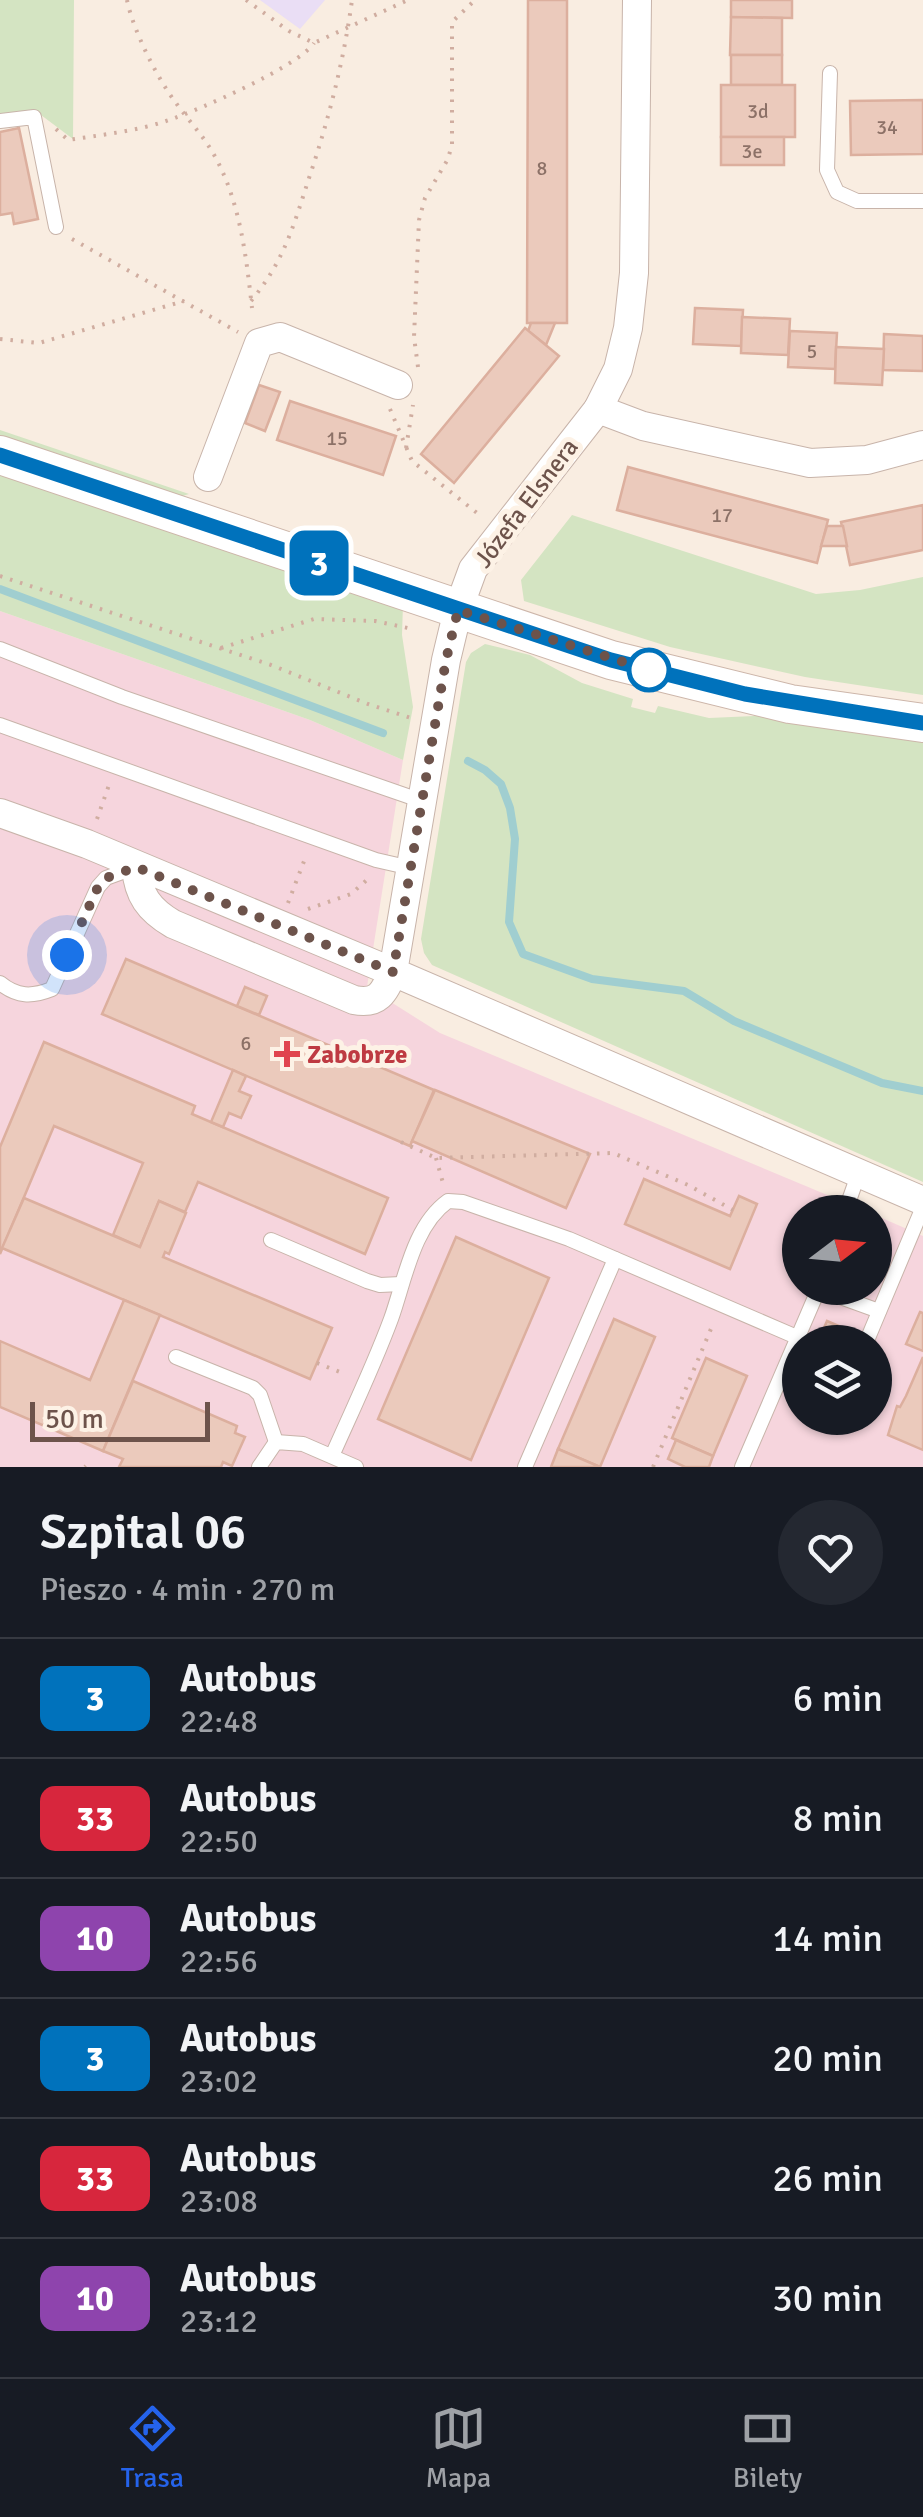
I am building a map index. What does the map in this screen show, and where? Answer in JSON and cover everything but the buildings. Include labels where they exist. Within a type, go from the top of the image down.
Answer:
[{"type":"street","name":"Józefa Elsnera","points":[[393,972],[446,660],[473,569],[598,409],[618,369],[628,328],[634,273],[637,0]]},
{"type":"street","points":[[208,477],[259,343],[280,337],[405,389]]},
{"type":"street","points":[[598,409],[642,426],[810,463],[867,460],[923,445]]},
{"type":"street","points":[[0,455],[611,660],[790,704],[923,723]]},
{"type":"street","points":[[0,812],[87,844],[393,972],[923,1204]]},
{"type":"street","points":[[136,867],[142,896],[154,913],[354,1000],[376,1000],[385,991],[393,972]]},
{"type":"lane","points":[[830,73],[827,170],[837,192],[857,201],[923,202]]},
{"type":"lane","points":[[0,121],[34,117],[56,227]]},
{"type":"lane","points":[[0,649],[122,697],[423,801]]},
{"type":"lane","points":[[0,725],[376,860],[411,868]]},
{"type":"lane","points":[[0,984],[23,995],[35,996],[52,989],[98,887],[106,878],[136,867]]},
{"type":"lane","points":[[851,1195],[858,1175]]},
{"type":"lane","points":[[332,1456],[391,1319],[427,1222],[448,1201],[464,1202],[615,1259],[782,1331]]},
{"type":"lane","points":[[874,1325],[923,1204]]},
{"type":"lane","points":[[271,1240],[366,1281],[402,1284]]},
{"type":"lane","points":[[525,1467],[615,1259]]},
{"type":"lane","points":[[862,1305],[879,1312]]},
{"type":"lane","points":[[176,1357],[253,1388],[260,1395],[276,1442]]},
{"type":"lane","points":[[742,1467],[782,1376]]},
{"type":"lane","points":[[276,1442],[303,1444],[356,1467]]},
{"type":"lane","points":[[259,1467],[276,1442]]},
{"type":"path","points":[[126,0],[132,25],[176,104],[213,153],[232,192],[252,308]]},
{"type":"path","points":[[246,0],[289,31],[314,43]]},
{"type":"path","points":[[251,301],[269,280],[292,235],[321,143],[352,0]]},
{"type":"path","points":[[55,128],[68,140],[167,121],[278,68],[309,51],[314,43],[408,0]]},
{"type":"path","points":[[475,0],[452,22],[452,144],[448,159],[425,198],[419,220],[414,338],[405,389],[406,448],[412,461],[486,520]]},
{"type":"path","points":[[56,227],[86,248],[259,343]]},
{"type":"path","points":[[0,339],[38,343],[184,301]]},
{"type":"path","points":[[405,389],[406,448]]},
{"type":"path","points":[[0,576],[221,648],[416,719]]},
{"type":"path","points":[[221,648],[314,619],[375,621],[408,628]]},
{"type":"path","points":[[87,844],[116,767]]},
{"type":"path","points":[[284,928],[308,908],[351,894],[367,882],[372,869]]},
{"type":"path","points":[[401,1142],[436,1158],[613,1154],[733,1210]]},
{"type":"path","points":[[436,1158],[448,1201]]},
{"type":"path","points":[[654,1467],[722,1305]]},
{"type":"shaded area","points":[[260,0],[325,0],[300,29]]},
{"type":"shaded area","points":[[0,611],[310,720],[403,760],[367,987],[440,1033],[827,1195],[782,1195],[782,1305],[892,1305],[892,1222],[923,1236],[923,1467],[0,1467]]},
{"type":"green space","points":[[0,0],[74,0],[73,139],[37,112],[0,116]]},
{"type":"green space","points":[[0,430],[189,494],[179,497],[0,442]]},
{"type":"green space","points":[[0,469],[403,604],[402,635],[413,707],[403,760],[310,720],[0,611]]},
{"type":"green space","points":[[572,515],[816,594],[923,577],[923,695],[805,677],[670,647],[524,601],[521,580]]},
{"type":"green space","points":[[485,644],[530,655],[582,683],[633,699],[631,707],[655,713],[658,706],[709,718],[754,716],[756,711],[923,736],[923,1182],[432,965],[421,939],[466,662],[471,653]]},
{"type":"waterway","points":[[0,589],[383,733]]},
{"type":"waterway","points":[[468,761],[501,784],[510,808],[515,839],[509,922],[523,954],[592,979],[684,991],[734,1021],[882,1083],[923,1091]]},
{"type":"bus line","name":"3","points":[[0,455],[611,660],[790,704],[923,723]]},
{"type":"place","name":"Zabobrze","points":[[287,1054]]},
{"type":"route","points":[[67,955],[98,887],[106,878],[136,867],[393,972],[458,610],[649,670]]}]
